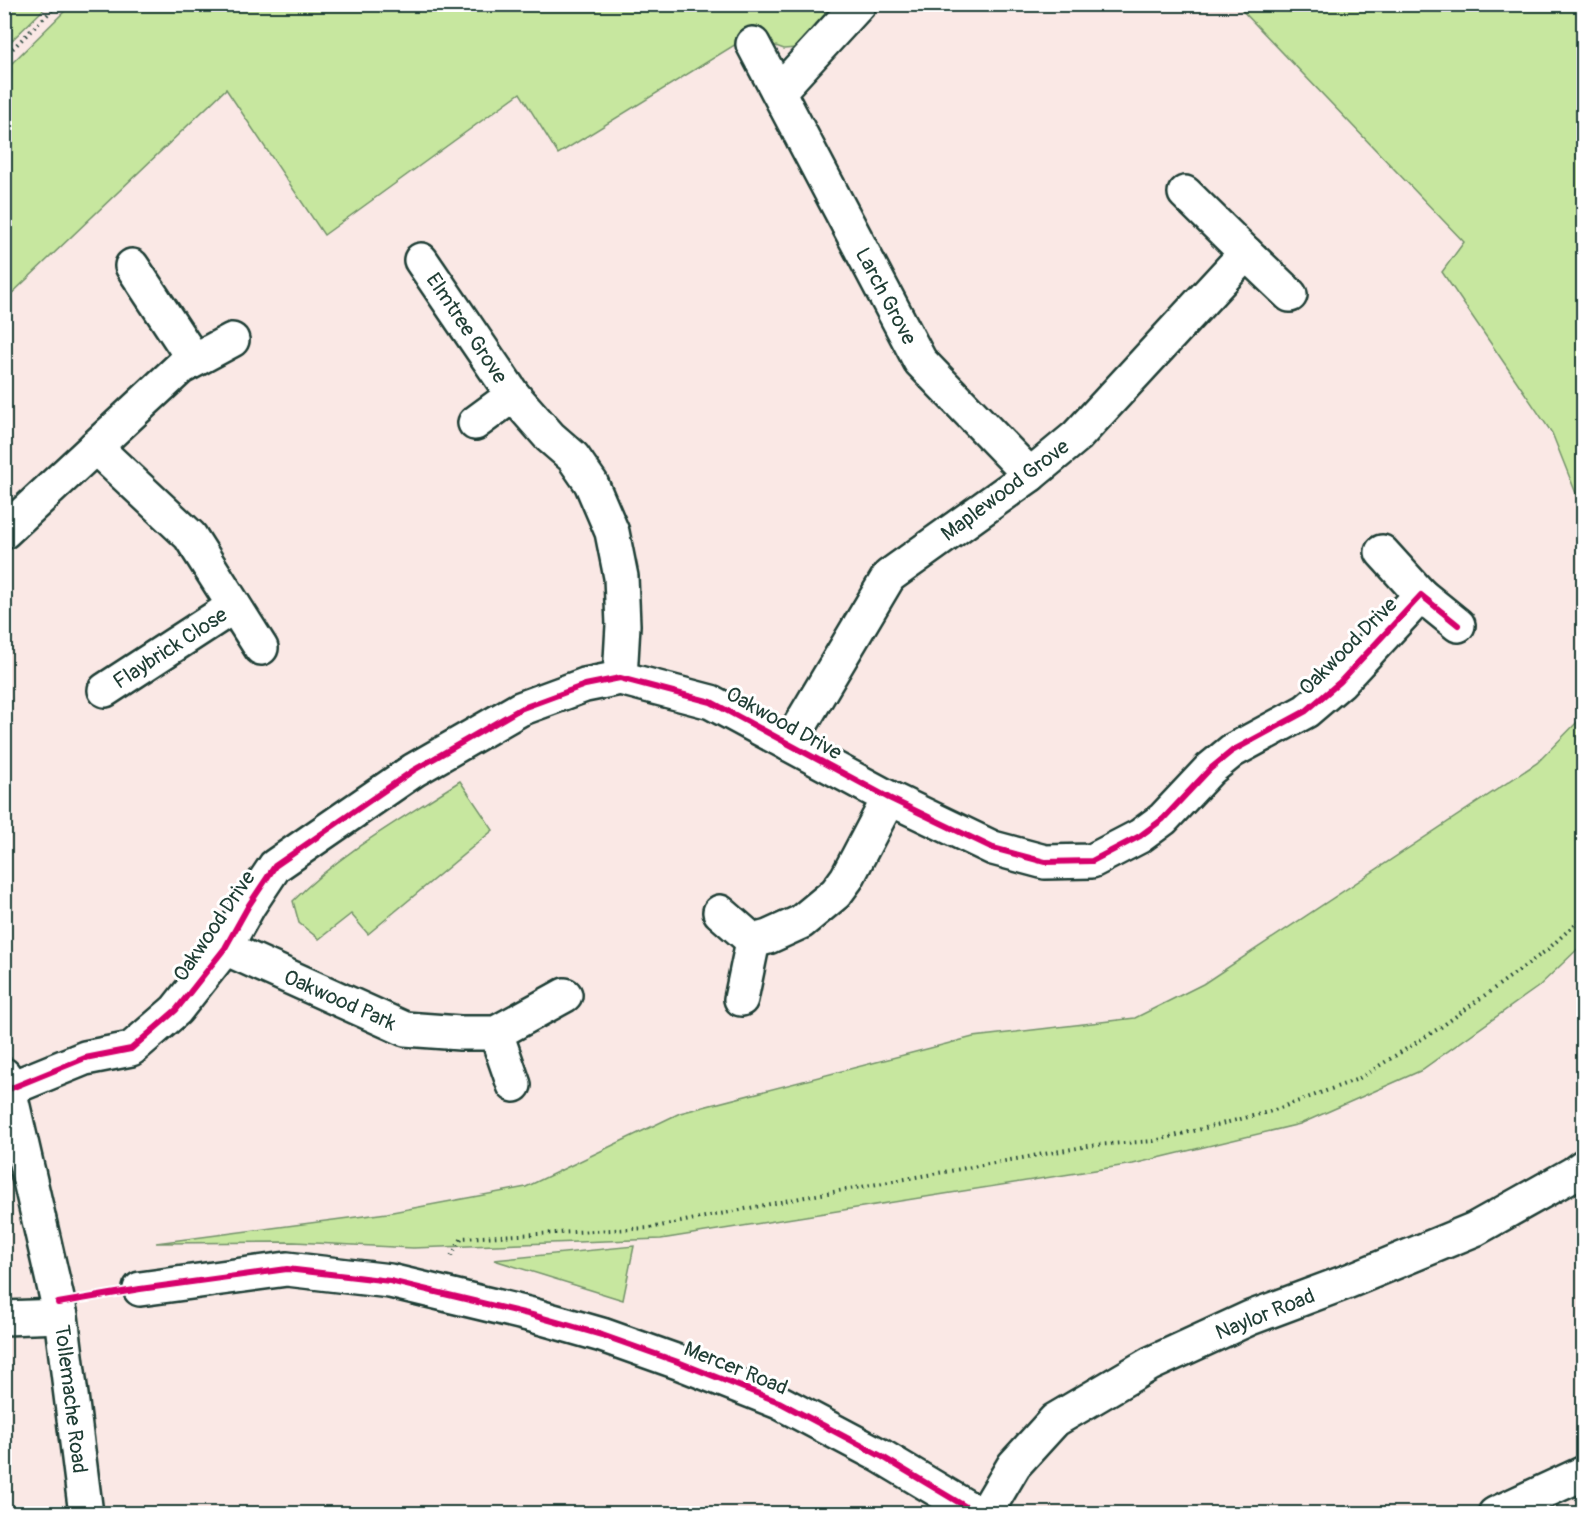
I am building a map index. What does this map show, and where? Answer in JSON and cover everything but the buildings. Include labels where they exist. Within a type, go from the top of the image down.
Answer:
[{"type":"street","points":[[779,91],[859,4]]},
{"type":"street","name":"Larch Grove","points":[[753,44],[920,361],[1030,475]]},
{"type":"street","points":[[1185,193],[1290,296]]},
{"type":"street","name":"Maplewood Grove","points":[[789,744],[889,576],[1030,475],[1077,436],[1246,253]]},
{"type":"street","name":"Elmtree Grove","points":[[421,260],[513,395],[550,437],[573,457],[591,483],[612,532],[621,577],[623,625],[620,678]]},
{"type":"street","points":[[132,266],[194,360]]},
{"type":"street","points":[[4,532],[180,368],[232,340]]},
{"type":"street","name":"Elmtree Grove","points":[[475,423],[513,395]]},
{"type":"street","name":"Flaybrick Close","points":[[95,447],[190,536],[261,648]]},
{"type":"street","name":"Oakwood Drive","points":[[1382,552],[1421,595],[1458,625]]},
{"type":"street","name":"Oakwood Drive","points":[[7,1082],[85,1058],[131,1049],[176,1010],[225,948],[249,905],[275,866],[414,770],[520,709],[585,685],[620,678],[711,702],[889,798],[993,848],[1045,862],[1092,861],[1140,836],[1163,819],[1210,769],[1232,751],[1306,711],[1340,682],[1421,595]]},
{"type":"street","name":"Flaybrick Close","points":[[105,690],[234,606]]},
{"type":"street","points":[[753,941],[768,937],[801,922],[836,893],[847,878],[889,798]]},
{"type":"street","points":[[720,912],[753,941]]},
{"type":"street","points":[[741,999],[753,941]]},
{"type":"street","name":"Oakwood Park","points":[[225,948],[405,1029],[496,1034]]},
{"type":"street","points":[[514,1084],[496,1034],[565,995]]},
{"type":"street","name":"Tollemache Road","points":[[7,1082],[61,1316],[86,1514]]},
{"type":"street","name":"Naylor Road","points":[[985,1514],[1014,1465],[1055,1420],[1141,1369],[1250,1318],[1349,1281],[1475,1229],[1584,1166]]},
{"type":"street","name":"Mercer Road","points":[[140,1289],[287,1269],[390,1281],[532,1315],[602,1335],[778,1402],[881,1456],[978,1514]]},
{"type":"street","points":[[4,1318],[61,1316]]},
{"type":"street","points":[[1495,1514],[1584,1473]]},
{"type":"path","points":[[4,57],[58,4]]},
{"type":"path","points":[[432,1291],[462,1238],[650,1228],[805,1197],[1094,1145],[1154,1141],[1272,1111],[1358,1079],[1442,1027],[1547,950],[1584,916]]},
{"type":"green space","points":[[5,4],[48,4],[48,5],[5,47]]},
{"type":"green space","points":[[71,5],[843,5],[808,47],[784,49],[749,36],[558,154],[520,93],[324,235],[226,89],[5,300],[4,91],[11,79],[11,64]]},
{"type":"green space","points":[[1237,5],[1583,5],[1583,511],[1552,433],[1442,272],[1464,242]]},
{"type":"green space","points":[[1583,716],[1583,944],[1538,987],[1420,1071],[1300,1124],[1133,1164],[661,1239],[413,1248],[294,1242],[156,1243],[387,1213],[526,1187],[680,1113],[973,1037],[1135,1018],[1203,984],[1537,763]]},
{"type":"green space","points":[[460,781],[493,830],[368,934],[351,914],[319,939],[299,923],[293,901],[312,883],[373,836]]},
{"type":"green space","points":[[634,1246],[623,1300],[494,1260]]},
{"type":"cycle path","points":[[9,1089],[85,1058],[131,1049],[176,1010],[225,948],[249,905],[275,866],[414,770],[520,709],[585,685],[620,678],[711,702],[889,798],[993,848],[1045,862],[1092,861],[1140,836],[1163,819],[1210,769],[1232,751],[1306,711],[1340,682],[1421,595],[1458,625]]},
{"type":"cycle path","points":[[58,1303],[140,1289],[287,1269],[390,1281],[532,1315],[602,1335],[779,1402],[881,1456],[978,1514]]}]
